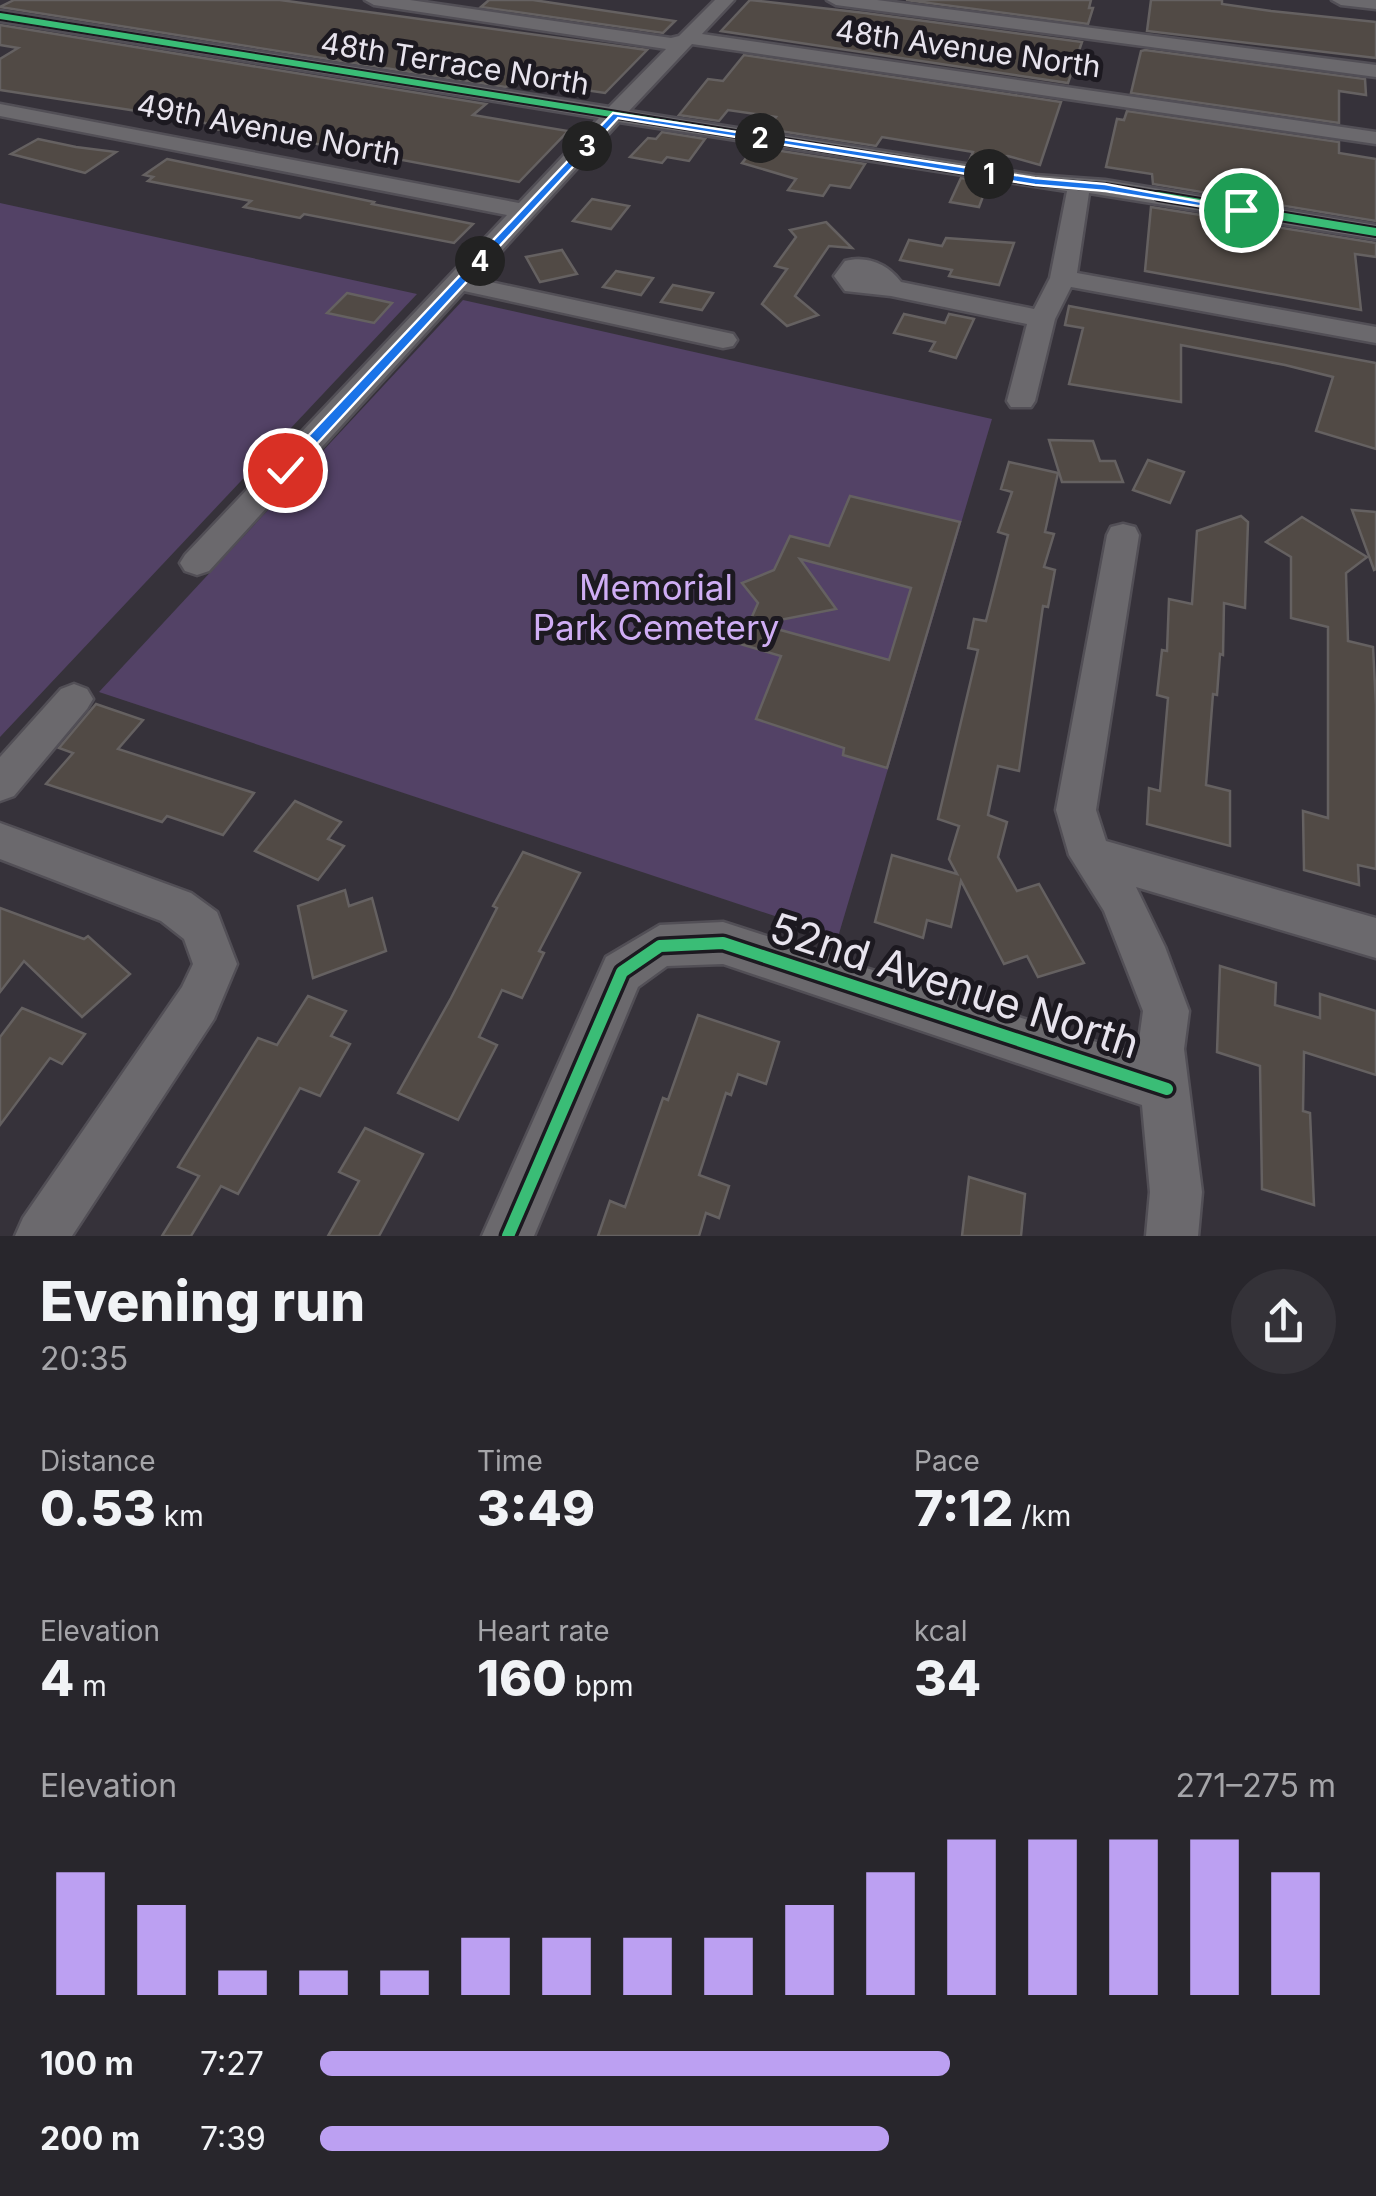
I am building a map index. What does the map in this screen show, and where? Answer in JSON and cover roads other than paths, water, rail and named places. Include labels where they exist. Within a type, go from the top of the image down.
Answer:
[{"type":"street","name":"48th Avenue North","points":[[374,0],[672,44],[691,38],[1376,138]]},
{"type":"street","points":[[197,563],[726,0]]},
{"type":"street","points":[[836,0],[1376,71]]},
{"type":"street","points":[[1341,0],[1376,4]]},
{"type":"street","name":"48th Terrace North","points":[[0,16],[1376,232]]},
{"type":"street","name":"49th Avenue North","points":[[0,110],[526,210]]},
{"type":"street","points":[[1021,401],[1042,319],[1063,278],[1079,186]]},
{"type":"street","points":[[1063,278],[1376,335]]},
{"type":"street","points":[[461,283],[723,340]]},
{"type":"street","points":[[890,288],[1042,319]]},
{"type":"street","points":[[1123,535],[1076,810],[1090,855],[1118,897],[1166,1011],[1160,1049],[1176,1192],[1172,1236]]},
{"type":"street","points":[[0,784],[74,699]]},
{"type":"street","points":[[0,841],[176,907],[202,926],[214,964],[198,1003],[40,1236]]},
{"type":"street","points":[[1090,855],[1376,938]]},
{"type":"street","name":"52nd Avenue North","points":[[508,1236],[622,972],[660,946],[723,943],[1167,1090]]},
{"type":"park label","name":"Memorial Park Cemetery","points":[[656,607]]}]
